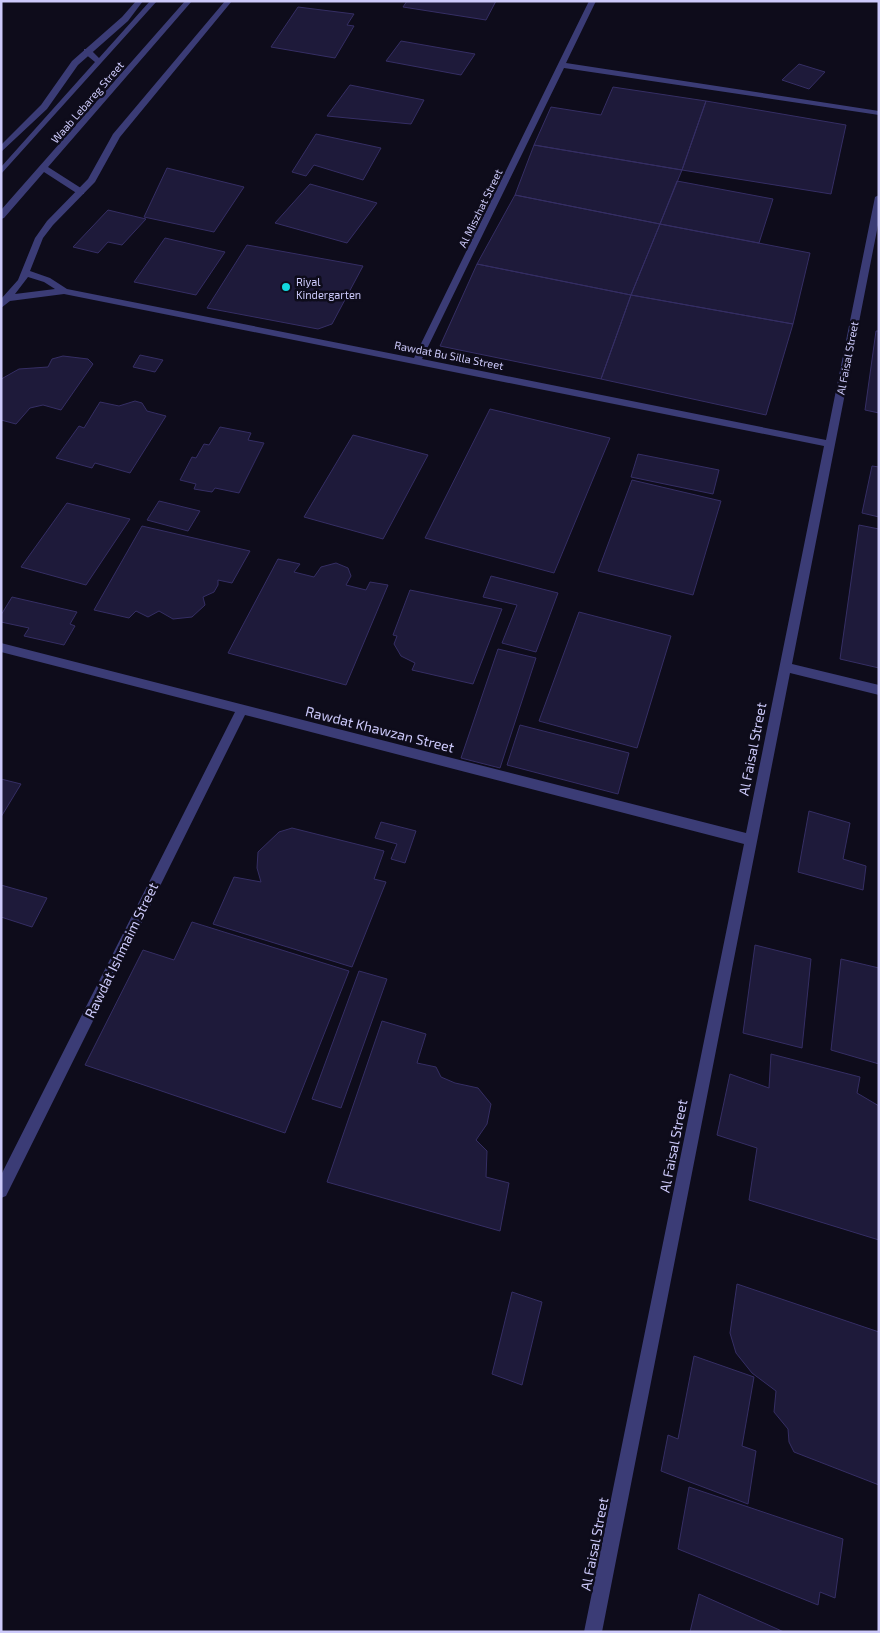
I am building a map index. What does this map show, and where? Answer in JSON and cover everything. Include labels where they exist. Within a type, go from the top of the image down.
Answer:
[{"type":"street","name":"Waab Lebareg Street","points":[[1,172],[154,1]]},
{"type":"street","name":"Waab Lebareg Street","points":[[1,216],[189,1]]},
{"type":"street","points":[[1,305],[10,298],[26,273],[39,238],[50,223],[81,192],[98,169],[116,136],[229,1]]},
{"type":"street","name":"Al Miszhat Street","points":[[418,361],[593,1]]},
{"type":"street","points":[[1,150],[44,107],[67,70],[125,18],[137,2]]},
{"type":"street","points":[[87,51],[100,62]]},
{"type":"street","points":[[562,65],[879,113]]},
{"type":"street","points":[[44,168],[81,192]]},
{"type":"street","name":"Al Faisal Street","points":[[593,1632],[879,197]]},
{"type":"street","points":[[26,273],[47,280],[64,291]]},
{"type":"street","points":[[10,298],[64,291]]},
{"type":"street","name":"Rawdat Bu Silla Street","points":[[64,291],[830,444]]},
{"type":"street","name":"Rawdat Khawzan Street","points":[[1,647],[751,840]]},
{"type":"street","points":[[785,668],[879,690]]},
{"type":"street","name":"Rawdat Ishmaim Street","points":[[1,1191],[242,709]]},
{"type":"building","points":[[407,1],[496,1],[486,20],[403,7]]},
{"type":"building","points":[[298,7],[354,14],[347,25],[354,26],[335,58],[271,47]]},
{"type":"building","points":[[401,41],[475,54],[461,75],[386,61]]},
{"type":"building","points":[[799,64],[825,72],[809,89],[782,80]]},
{"type":"building","points":[[350,85],[424,100],[411,124],[327,116]]},
{"type":"building","points":[[613,87],[706,101],[682,170],[534,145],[551,107],[601,115]]},
{"type":"building","points":[[706,101],[846,125],[831,194],[682,170]]},
{"type":"building","points":[[316,134],[381,148],[363,180],[314,165],[306,176],[292,172]]},
{"type":"building","points":[[534,145],[682,170],[660,224],[515,195]]},
{"type":"building","points":[[167,168],[244,187],[214,232],[144,217]]},
{"type":"building","points":[[677,181],[773,199],[759,243],[660,224]]},
{"type":"building","points":[[310,184],[377,203],[347,243],[275,223]]},
{"type":"building","points":[[515,195],[660,224],[631,295],[477,264]]},
{"type":"building","points":[[108,210],[146,219],[122,245],[108,242],[98,253],[73,247]]},
{"type":"building","points":[[660,224],[810,253],[793,324],[631,295]]},
{"type":"building","points":[[165,238],[225,252],[196,295],[134,282]]},
{"type":"building","name":"Riyal Kindergarten","points":[[247,245],[363,266],[332,324],[318,329],[207,308]]},
{"type":"building","points":[[477,264],[631,295],[601,379],[440,346]]},
{"type":"building","points":[[631,295],[793,324],[766,415],[601,379]]},
{"type":"building","points":[[876,331],[879,331],[879,413],[865,410]]},
{"type":"building","points":[[140,355],[163,360],[155,372],[133,367]]},
{"type":"building","points":[[63,356],[88,359],[93,364],[61,410],[43,405],[30,408],[16,424],[1,420],[1,380],[19,369],[48,367],[52,359]]},
{"type":"building","points":[[135,401],[142,403],[147,411],[166,416],[130,473],[95,463],[92,468],[56,458],[79,426],[84,428],[100,402],[119,406]]},
{"type":"building","points":[[490,409],[610,438],[554,573],[425,538]]},
{"type":"building","points":[[220,427],[251,433],[248,440],[264,443],[239,493],[215,488],[212,492],[194,489],[196,484],[180,480],[192,457],[196,458],[204,444],[209,445]]},
{"type":"building","points":[[353,435],[428,455],[383,539],[304,517]]},
{"type":"building","points":[[638,454],[719,470],[713,494],[631,477]]},
{"type":"building","points":[[872,466],[879,467],[879,517],[862,513]]},
{"type":"building","points":[[632,480],[721,501],[693,595],[598,571]]},
{"type":"building","points":[[159,501],[200,511],[188,531],[147,520]]},
{"type":"building","points":[[67,503],[130,519],[86,585],[21,567]]},
{"type":"building","points":[[859,525],[879,529],[879,668],[840,659]]},
{"type":"building","points":[[142,526],[250,551],[232,583],[218,580],[218,585],[214,592],[203,597],[205,605],[192,617],[173,619],[159,611],[148,617],[136,611],[129,618],[94,610]]},
{"type":"building","points":[[278,559],[300,564],[294,572],[314,577],[321,567],[336,563],[348,568],[351,576],[346,585],[366,590],[370,582],[388,585],[346,685],[228,653]]},
{"type":"building","points":[[491,576],[558,593],[536,652],[502,643],[517,605],[483,597]]},
{"type":"building","points":[[410,590],[502,609],[473,684],[412,670],[415,663],[401,656],[394,644],[397,636],[393,635]]},
{"type":"building","points":[[12,597],[77,612],[70,624],[75,626],[64,645],[24,636],[29,628],[1,622],[1,615]]},
{"type":"building","points":[[579,612],[671,636],[637,748],[539,721]]},
{"type":"building","points":[[498,649],[536,658],[500,768],[461,758]]},
{"type":"building","points":[[520,725],[629,753],[618,794],[507,765]]},
{"type":"building","points":[[1,779],[21,784],[1,817]]},
{"type":"building","points":[[809,811],[850,823],[843,859],[866,866],[863,890],[798,872]]},
{"type":"building","points":[[381,822],[416,831],[405,863],[391,859],[397,844],[375,838]]},
{"type":"building","points":[[292,828],[384,851],[374,879],[386,882],[352,967],[213,924],[234,877],[261,882],[257,868],[258,852],[279,832]]},
{"type":"building","points":[[1,885],[47,898],[32,927],[1,917]]},
{"type":"building","points":[[192,922],[349,971],[285,1133],[85,1065],[143,950],[174,960]]},
{"type":"building","points":[[755,945],[811,959],[802,1048],[743,1033]]},
{"type":"building","points":[[841,959],[879,968],[879,1064],[831,1050]]},
{"type":"building","points":[[359,971],[387,979],[341,1108],[312,1099]]},
{"type":"building","points":[[382,1021],[426,1034],[417,1063],[436,1067],[441,1077],[455,1083],[478,1088],[491,1104],[487,1124],[476,1140],[487,1151],[486,1177],[509,1183],[500,1231],[327,1182]]},
{"type":"building","points":[[771,1054],[860,1077],[857,1093],[879,1106],[879,1240],[749,1200],[757,1148],[717,1135],[730,1074],[769,1088]]},
{"type":"building","points":[[737,1284],[879,1332],[879,1485],[794,1452],[789,1442],[788,1429],[774,1412],[776,1391],[752,1373],[736,1353],[730,1333]]},
{"type":"building","points":[[512,1292],[542,1302],[522,1385],[492,1374]]},
{"type":"building","points":[[694,1356],[754,1377],[742,1446],[756,1451],[748,1504],[661,1471],[668,1435],[678,1439]]},
{"type":"building","points":[[689,1487],[843,1539],[835,1598],[820,1592],[818,1605],[678,1549]]},
{"type":"building","points":[[699,1594],[784,1632],[690,1632]]},
{"type":"place","name":"Riyal Kindergarten","points":[[286,287]]}]
